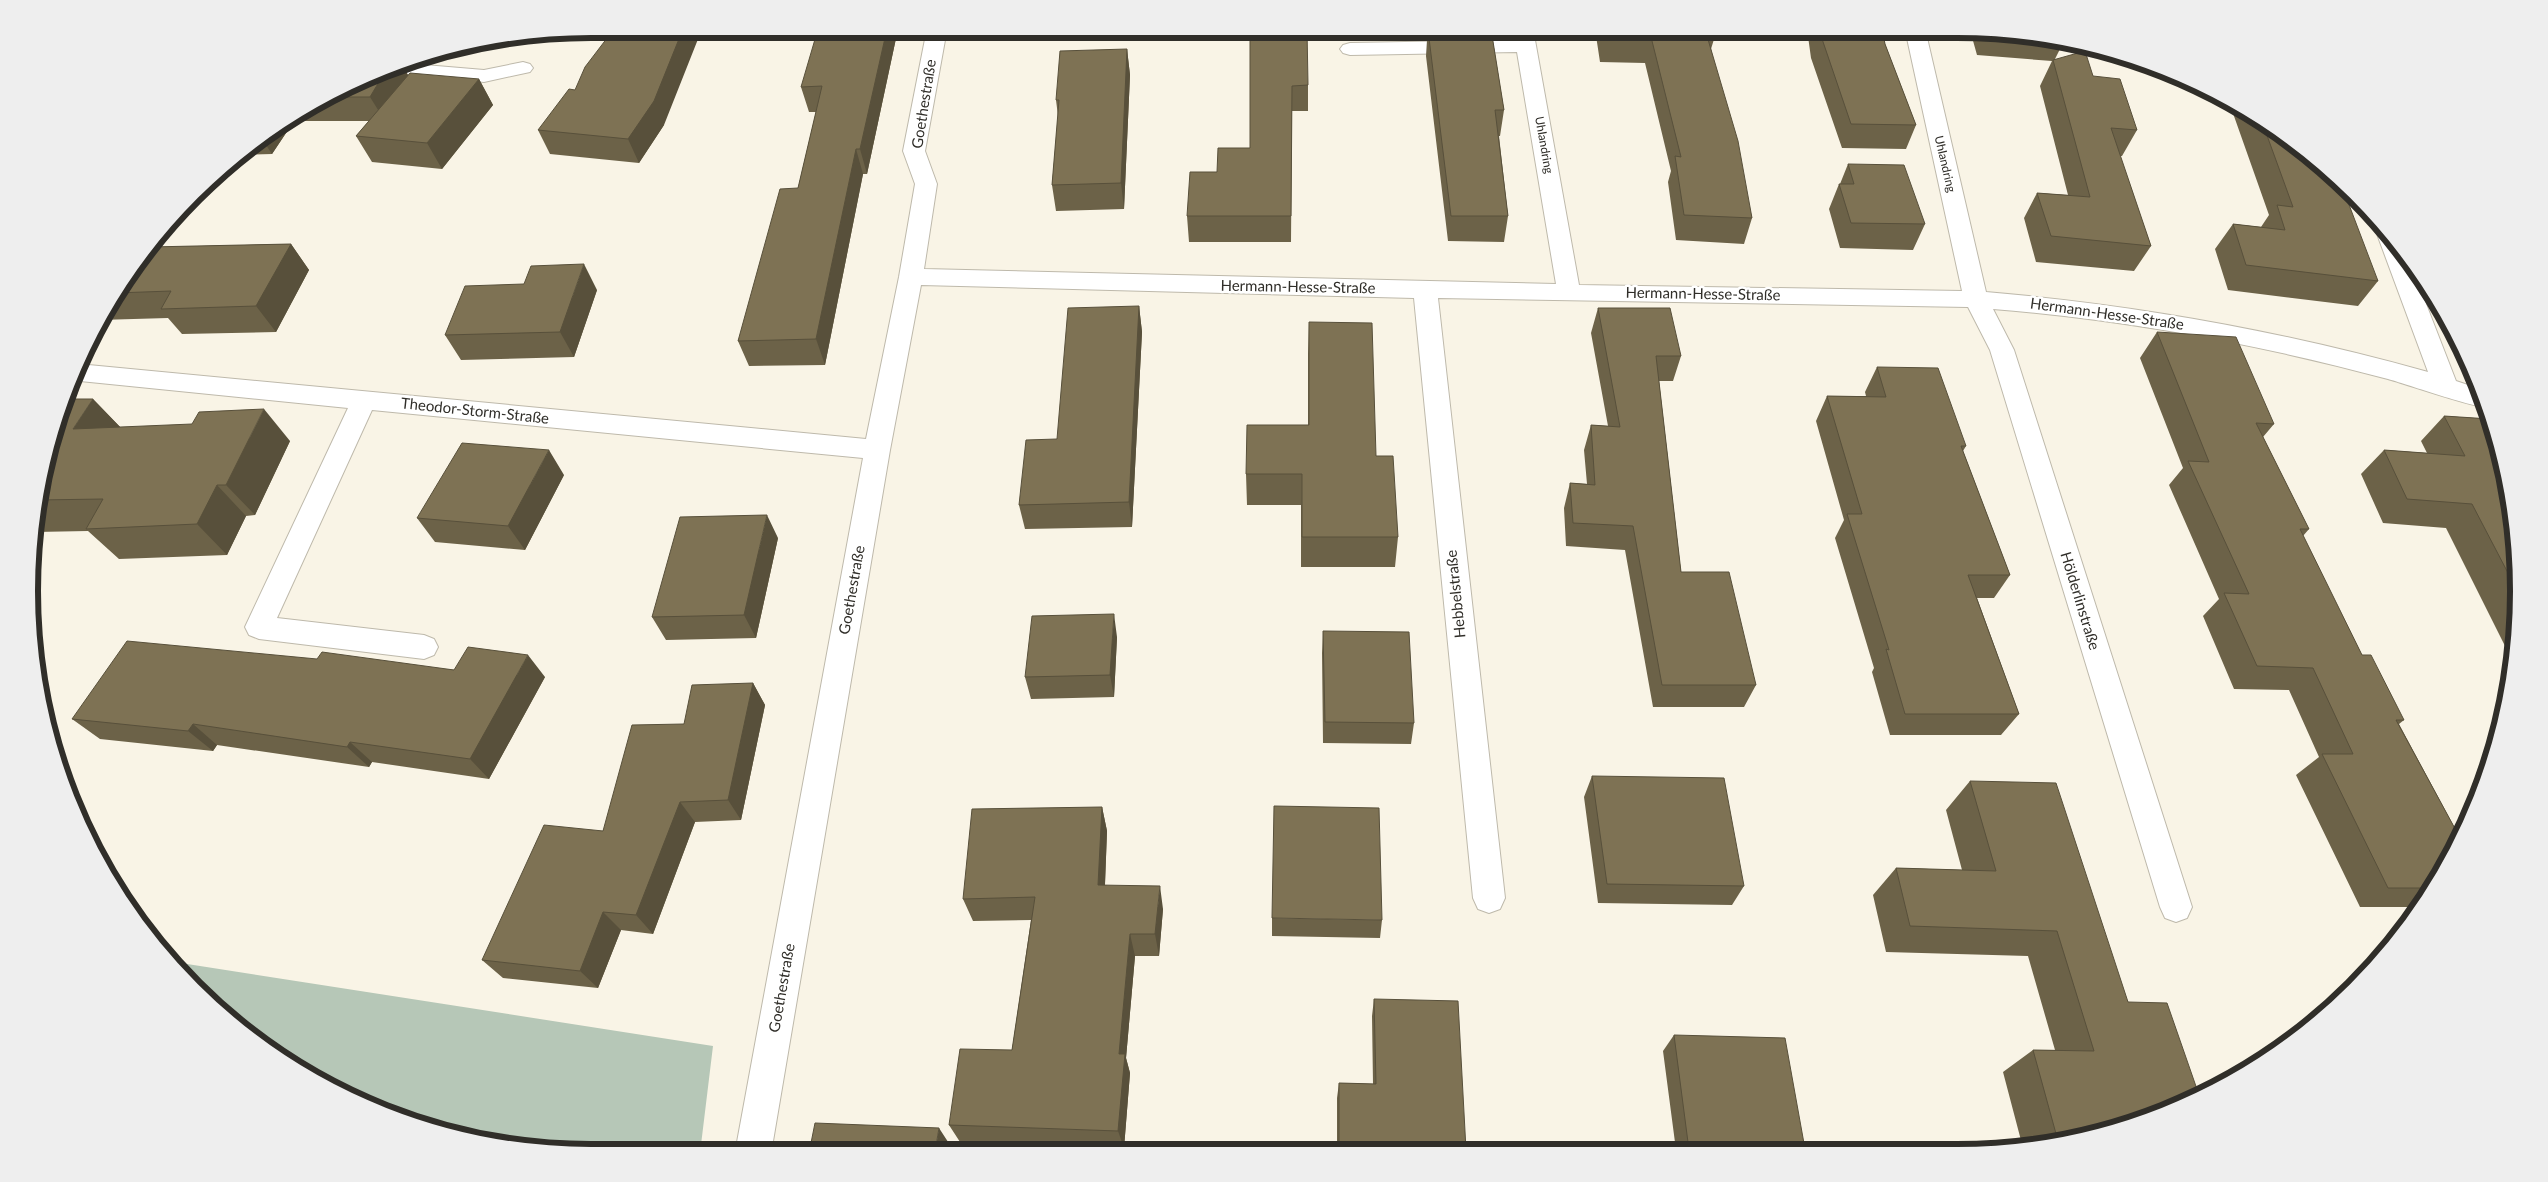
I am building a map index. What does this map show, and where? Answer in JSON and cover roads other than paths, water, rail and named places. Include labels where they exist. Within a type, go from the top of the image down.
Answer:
[{"type":"street","name":"Goethestraße","points":[[755,1144],[877,450],[911,277],[926,184],[914,151],[935,38]]},
{"type":"street","points":[[1350,49],[1510,38]]},
{"type":"street","name":"Uhlandring","points":[[1525,38],[1569,291]]},
{"type":"street","name":"Uhlandring","points":[[1917,38],[1976,299]]},
{"type":"street","points":[[407,69],[484,76],[524,68]]},
{"type":"street","points":[[2395,253],[2445,385]]},
{"type":"street","name":"Hermann-Hesse-Straße","points":[[911,277],[1425,290],[1976,299],[2062,306],[2177,322],[2301,347],[2445,385],[2474,396]]},
{"type":"street","name":"Hebbelstraße","points":[[1425,290],[1489,898]]},
{"type":"street","name":"Hölderlinstraße","points":[[1976,299],[2002,350],[2176,907]]},
{"type":"street","name":"Theodor-Storm-Straße","points":[[83,373],[877,450]]},
{"type":"street","points":[[364,400],[259,628],[424,647]]}]
